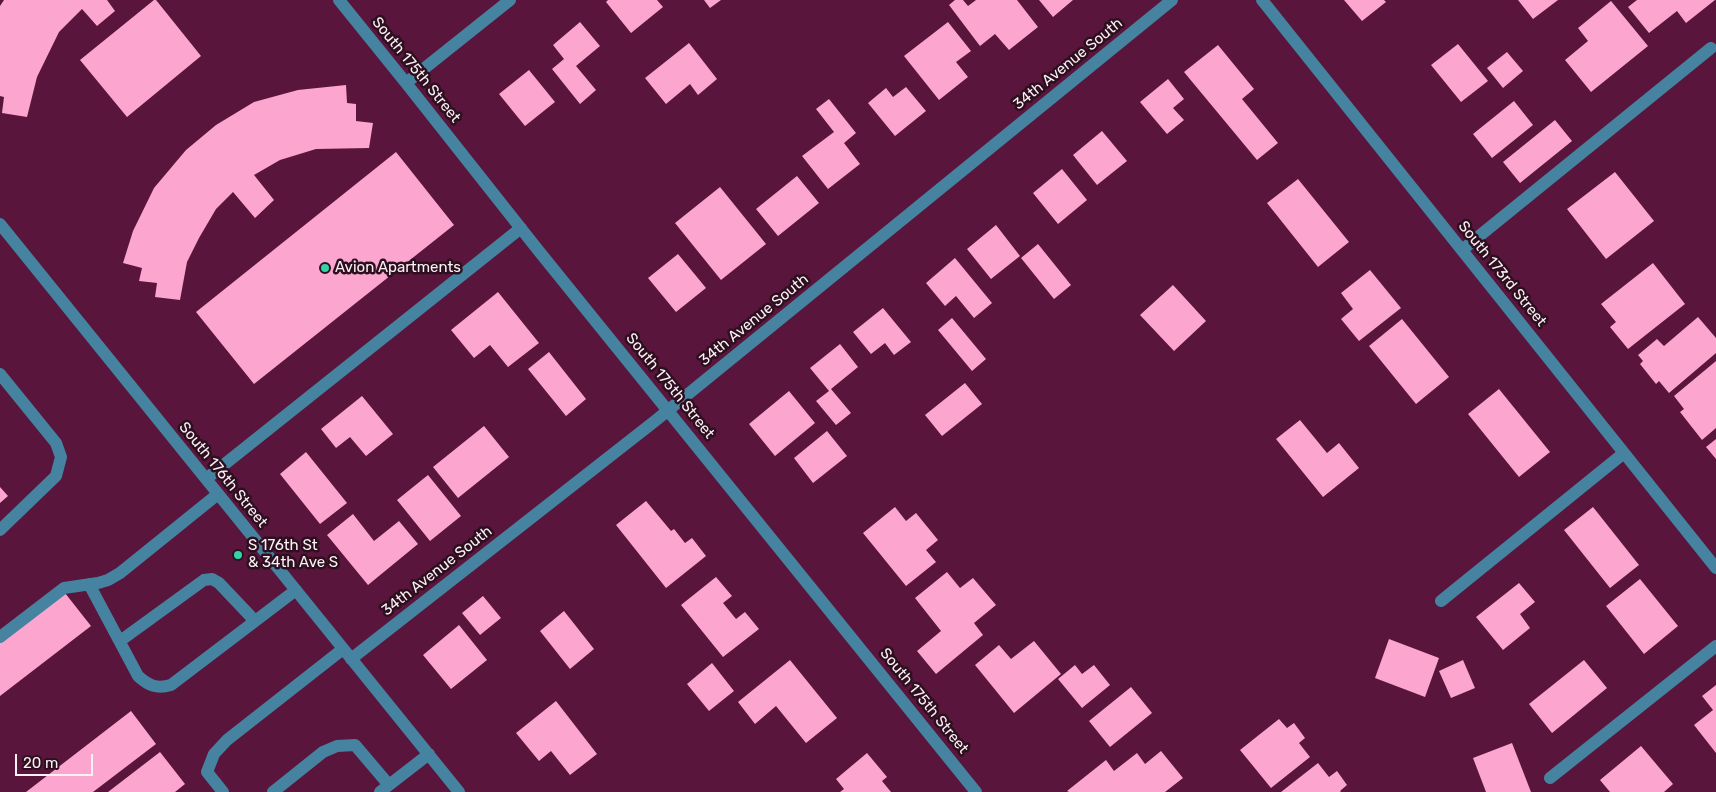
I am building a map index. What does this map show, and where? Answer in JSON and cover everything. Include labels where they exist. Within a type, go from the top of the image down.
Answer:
[{"type":"street","name":"South 175th Street","points":[[339,0],[976,792]]},
{"type":"street","points":[[406,83],[510,0]]},
{"type":"street","name":"34th Avenue South","points":[[223,792],[207,772],[214,754],[227,740],[347,654],[668,410],[1172,0]]},
{"type":"street","name":"South 173rd Street","points":[[1262,0],[1716,568]]},
{"type":"street","points":[[1462,250],[1711,48]]},
{"type":"street","name":"South 176th Street","points":[[0,224],[429,754],[452,789]]},
{"type":"street","points":[[206,480],[521,228]]},
{"type":"street","points":[[0,374],[56,443],[61,457],[56,476],[0,530]]},
{"type":"street","points":[[1441,601],[1624,453]]},
{"type":"street","points":[[0,637],[64,588],[108,580],[120,573],[218,494]]},
{"type":"street","points":[[120,641],[204,580],[212,579],[219,582],[255,621]]},
{"type":"street","points":[[89,584],[138,676],[147,684],[155,687],[171,685],[296,590]]},
{"type":"street","points":[[1550,778],[1716,646]]},
{"type":"street","points":[[273,792],[323,752],[337,746],[355,745],[385,789],[429,754]]},
{"type":"building","points":[[4,0],[107,0],[115,11],[97,26],[82,9],[59,32],[37,77],[27,117],[2,113],[4,97],[0,96],[0,6]]},
{"type":"building","points":[[156,0],[201,56],[127,117],[80,60]]},
{"type":"building","points":[[608,0],[657,0],[663,7],[631,33],[606,2]]},
{"type":"building","points":[[704,0],[721,0],[710,8]]},
{"type":"building","points":[[955,0],[963,0],[968,6],[976,0],[1017,0],[1038,27],[1009,50],[995,34],[980,46],[949,5]]},
{"type":"building","points":[[1039,0],[1073,0],[1053,17]]},
{"type":"building","points":[[1344,0],[1384,0],[1386,2],[1362,21]]},
{"type":"building","points":[[1518,0],[1558,0],[1533,19]]},
{"type":"building","points":[[1637,0],[1715,0],[1686,23],[1677,11],[1649,33],[1628,7]]},
{"type":"building","points":[[1611,1],[1648,46],[1591,92],[1565,60],[1588,41],[1578,28]]},
{"type":"building","points":[[580,22],[600,46],[576,66],[596,90],[580,104],[552,69],[564,59],[553,45]]},
{"type":"building","points":[[948,22],[971,51],[956,62],[968,77],[939,100],[904,56]]},
{"type":"building","points":[[689,43],[717,79],[698,95],[690,84],[666,104],[645,78]]},
{"type":"building","points":[[1458,44],[1488,81],[1461,102],[1431,65]]},
{"type":"building","points":[[1218,45],[1254,89],[1242,99],[1278,143],[1257,160],[1184,72]]},
{"type":"building","points":[[1507,52],[1523,71],[1503,88],[1487,68]]},
{"type":"building","points":[[529,70],[555,102],[525,126],[499,94]]},
{"type":"building","points":[[1168,79],[1184,99],[1173,108],[1184,120],[1167,134],[1140,102]]},
{"type":"building","points":[[346,85],[347,103],[356,104],[356,121],[373,123],[369,148],[316,149],[280,160],[254,175],[274,200],[255,218],[233,192],[216,209],[187,262],[180,300],[155,297],[157,283],[139,281],[142,268],[123,263],[133,231],[154,188],[186,150],[216,125],[254,102],[298,90]]},
{"type":"building","points":[[906,87],[926,111],[895,136],[868,103],[886,88],[893,97]]},
{"type":"building","points":[[829,99],[856,133],[844,143],[860,164],[828,189],[802,156],[834,132],[816,109]]},
{"type":"building","points":[[1514,101],[1533,125],[1492,158],[1473,134]]},
{"type":"building","points":[[1555,120],[1572,141],[1520,183],[1503,162]]},
{"type":"building","points":[[1102,131],[1127,161],[1097,185],[1073,155]]},
{"type":"building","name":"Avion Apartments","points":[[396,152],[454,225],[254,384],[196,312]]},
{"type":"building","points":[[1062,169],[1087,200],[1058,224],[1033,193]]},
{"type":"building","points":[[1615,172],[1654,221],[1606,259],[1567,209]]},
{"type":"building","points":[[797,176],[819,203],[778,236],[756,209]]},
{"type":"building","points":[[1298,179],[1349,242],[1318,267],[1267,203]]},
{"type":"building","points":[[720,187],[766,244],[721,280],[675,223]]},
{"type":"building","points":[[996,225],[1020,256],[991,279],[967,249]]},
{"type":"building","points":[[1038,244],[1071,285],[1054,299],[1021,258]]},
{"type":"building","points":[[678,254],[706,288],[676,312],[648,278]]},
{"type":"building","points":[[955,258],[992,303],[974,318],[956,296],[945,306],[926,283]]},
{"type":"building","points":[[1653,263],[1685,304],[1628,349],[1610,327],[1616,322],[1601,304]]},
{"type":"building","points":[[1370,270],[1401,308],[1359,341],[1341,319],[1353,309],[1341,293]]},
{"type":"building","points":[[1173,285],[1206,321],[1174,351],[1140,315]]},
{"type":"building","points":[[498,292],[539,343],[508,367],[490,345],[474,358],[451,330]]},
{"type":"building","points":[[883,308],[911,342],[894,355],[885,343],[871,354],[853,332]]},
{"type":"building","points":[[1698,317],[1716,338],[1716,353],[1669,393],[1659,381],[1656,384],[1640,364],[1643,361],[1638,355],[1657,339],[1664,346]]},
{"type":"building","points":[[952,318],[986,359],[972,371],[938,330]]},
{"type":"building","points":[[1402,319],[1449,377],[1416,404],[1369,346]]},
{"type":"building","points":[[840,344],[858,367],[831,389],[851,413],[836,425],[816,401],[829,391],[810,368]]},
{"type":"building","points":[[549,352],[586,399],[566,416],[528,369]]},
{"type":"building","points":[[1716,361],[1716,428],[1702,440],[1680,412],[1684,409],[1674,396]]},
{"type":"building","points":[[965,383],[982,404],[942,436],[925,415]]},
{"type":"building","points":[[1499,389],[1550,452],[1519,477],[1468,414]]},
{"type":"building","points":[[789,391],[815,423],[775,456],[749,424]]},
{"type":"building","points":[[362,396],[393,434],[366,456],[350,437],[336,448],[321,429]]},
{"type":"building","points":[[1300,420],[1327,453],[1339,443],[1359,468],[1323,497],[1276,439]]},
{"type":"building","points":[[484,426],[509,457],[458,498],[433,467]]},
{"type":"building","points":[[827,431],[847,456],[813,483],[794,458]]},
{"type":"building","points":[[1716,439],[1716,459],[1706,447]]},
{"type":"building","points":[[306,452],[347,503],[320,524],[280,474]]},
{"type":"building","points":[[428,475],[461,516],[430,541],[397,500]]},
{"type":"building","points":[[0,487],[8,496],[0,503]]},
{"type":"building","points":[[646,501],[671,531],[674,529],[685,543],[692,538],[706,556],[666,588],[616,525]]},
{"type":"building","points":[[895,507],[906,521],[916,513],[938,540],[926,550],[936,562],[906,586],[863,533]]},
{"type":"building","points":[[1593,507],[1639,565],[1610,588],[1564,530]]},
{"type":"building","points":[[353,514],[374,541],[399,521],[418,544],[368,585],[327,535]]},
{"type":"building","points":[[947,572],[960,588],[973,578],[996,605],[974,623],[983,635],[936,674],[917,651],[941,631],[915,598]]},
{"type":"building","points":[[716,577],[732,596],[723,603],[736,619],[745,612],[759,629],[723,657],[681,605]]},
{"type":"building","points":[[1640,579],[1678,626],[1644,654],[1606,606]]},
{"type":"building","points":[[1519,583],[1535,602],[1520,614],[1530,628],[1503,650],[1476,617]]},
{"type":"building","points":[[65,593],[91,626],[0,696],[0,643]]},
{"type":"building","points":[[483,596],[501,618],[480,635],[462,613]]},
{"type":"building","points":[[564,611],[594,649],[570,669],[540,631]]},
{"type":"building","points":[[459,625],[487,660],[451,689],[423,655]]},
{"type":"building","points":[[1389,639],[1439,658],[1425,697],[1375,678]]},
{"type":"building","points":[[1034,641],[1061,674],[1014,713],[975,665],[999,645],[1011,659]]},
{"type":"building","points":[[790,660],[837,718],[806,743],[776,706],[755,724],[738,702]]},
{"type":"building","points":[[1463,660],[1475,688],[1451,698],[1439,671]]},
{"type":"building","points":[[1584,660],[1607,688],[1552,733],[1529,704]]},
{"type":"building","points":[[712,663],[734,691],[709,711],[687,684]]},
{"type":"building","points":[[1075,665],[1082,674],[1094,665],[1110,685],[1082,708],[1058,679]]},
{"type":"building","points":[[1716,685],[1716,753],[1694,725],[1713,710],[1702,696]]},
{"type":"building","points":[[1131,687],[1152,713],[1110,747],[1089,721]]},
{"type":"building","points":[[556,701],[597,754],[570,775],[551,751],[539,761],[516,733]]},
{"type":"building","points":[[131,711],[156,744],[93,792],[26,792]]},
{"type":"building","points":[[1279,719],[1287,728],[1294,723],[1305,738],[1299,743],[1310,757],[1271,788],[1240,750]]},
{"type":"building","points":[[1512,743],[1531,792],[1486,792],[1473,758]]},
{"type":"building","points":[[1641,746],[1673,784],[1664,792],[1610,792],[1600,780]]},
{"type":"building","points":[[1161,751],[1183,778],[1165,792],[1067,791],[1106,760],[1114,771],[1137,753],[1145,764]]},
{"type":"building","points":[[160,752],[185,784],[175,792],[108,792]]},
{"type":"building","points":[[867,753],[887,777],[882,781],[891,792],[840,792],[844,789],[836,779]]},
{"type":"building","points":[[1318,763],[1329,777],[1337,771],[1347,785],[1341,792],[1281,792]]},
{"type":"place","name":"Avion Apartments","points":[[325,268]]},
{"type":"place","name":"S 176th St & 34th Ave S","points":[[238,555]]}]
